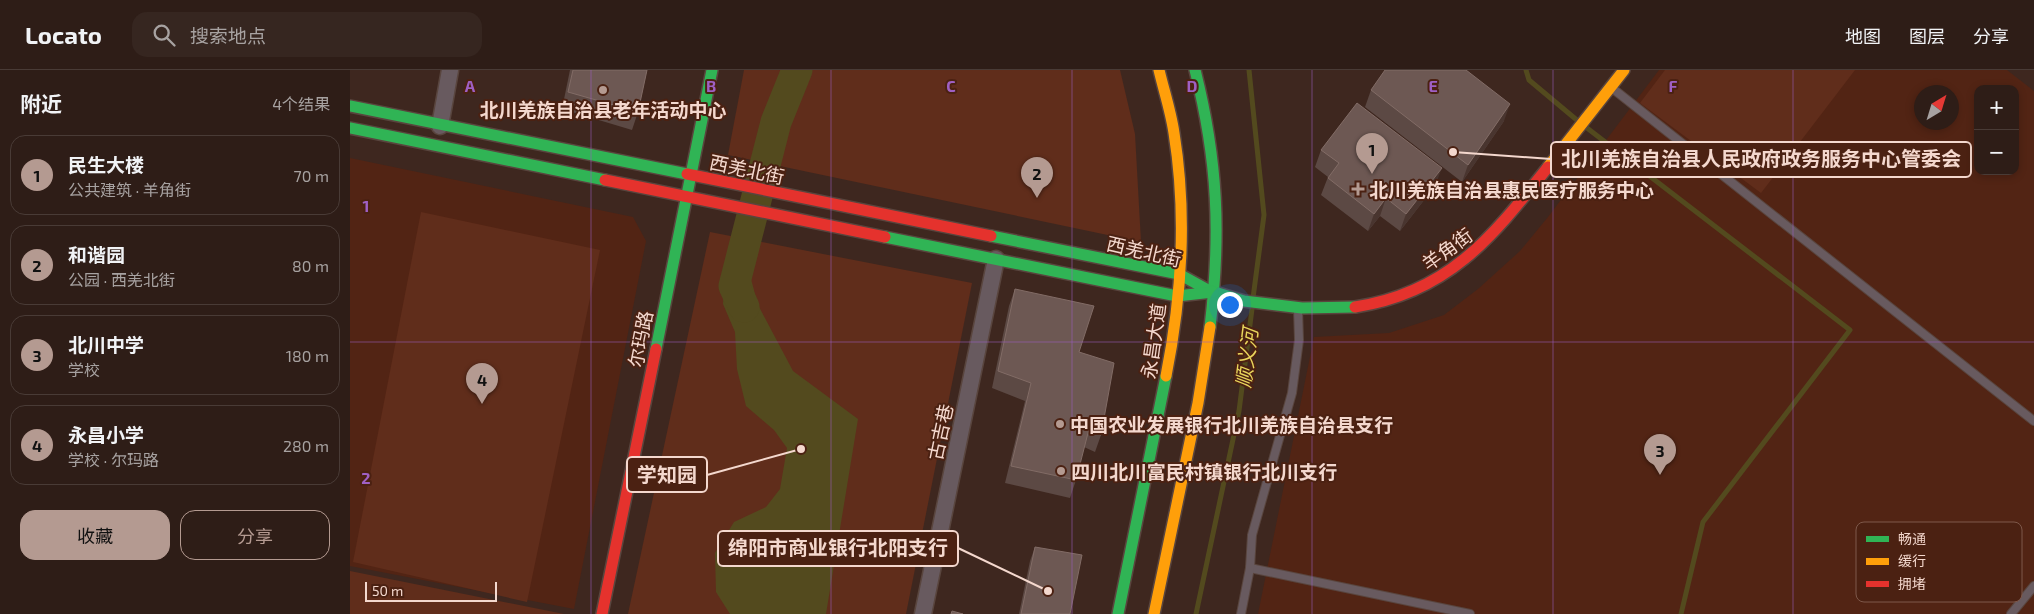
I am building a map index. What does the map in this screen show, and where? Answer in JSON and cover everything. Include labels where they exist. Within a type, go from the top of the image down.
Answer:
[{"type":"main road","name":"尔玛路","points":[[602,614],[712,70]]},
{"type":"main road","name":"永昌大道","points":[[1118,614],[1175,329],[1179,274],[1181,190],[1174,132],[1159,70]]},
{"type":"main road","points":[[1154,614],[1195,415],[1209,336],[1213,292],[1216,252],[1216,189],[1209,126],[1196,70]]},
{"type":"main road","name":"羊角街","points":[[1213,292],[1242,299],[1298,308],[1348,308],[1381,303],[1438,280],[1464,263],[1487,241],[1624,70]]},
{"type":"main road","name":"西羌北街","points":[[350,106],[440,126],[1179,274],[1213,292]]},
{"type":"main road","name":"西羌北街","points":[[350,128],[1177,296],[1213,292]]},
{"type":"street","points":[[440,126],[450,70]]},
{"type":"street","name":"古吉巷","points":[[923,614],[996,259]]},
{"type":"lane","points":[[1611,87],[2034,421]]},
{"type":"lane","points":[[1242,614],[1250,568],[1252,535],[1292,393],[1300,340],[1298,308]]},
{"type":"lane","points":[[1250,568],[1470,614]]},
{"type":"lane","points":[[2022,601],[2034,586]]},
{"type":"lane","points":[[2011,614],[2021,602]]},
{"type":"shaded area","points":[[744,70],[1120,70],[1135,134],[1141,242],[728,155]]},
{"type":"shaded area","points":[[1659,70],[2007,70],[2034,91],[2034,614],[1258,614],[1314,337],[1389,333],[1444,315],[1478,289],[1520,251]]},
{"type":"shaded area","points":[[1665,70],[1855,70],[1761,193],[1640,103]]},
{"type":"shaded area","points":[[350,158],[633,217],[646,241],[574,609],[350,566]]},
{"type":"shaded area","points":[[421,212],[600,250],[527,602],[353,562]]},
{"type":"shaded area","points":[[710,232],[972,283],[906,614],[628,614]]},
{"type":"shaded area","points":[[725,268],[748,268],[758,305],[793,371],[858,419],[826,614],[730,614],[716,592],[715,553],[734,522],[766,507],[780,489],[787,448],[774,430],[746,406],[737,369],[735,332],[723,304]]},
{"type":"shaded area","points":[[350,571],[564,614],[350,614]]},
{"type":"building","name":"北川羌族自治县老年活动中心","points":[[573,70],[647,70],[638,112],[568,92]]},
{"type":"building","points":[[1385,70],[1466,70],[1510,104],[1468,165],[1371,90]]},
{"type":"building","points":[[1357,103],[1442,168],[1406,214],[1386,198],[1374,214],[1328,178],[1339,163],[1321,150]]},
{"type":"building","name":"中国农业发展银行北川羌族自治县支行","points":[[1015,289],[1094,306],[1079,352],[1114,363],[1101,435],[1089,429],[1076,480],[1011,466],[1031,383],[998,371]]},
{"type":"building","points":[[1035,547],[1082,555],[1070,614],[1021,614]]},
{"type":"building","points":[[952,611],[963,614],[951,614]]},
{"type":"waterway","points":[[744,307],[734,286],[776,122],[797,70]]},
{"type":"waterway","name":"顺义河","points":[[1249,70],[1264,215],[1253,298]]},
{"type":"waterway","points":[[1526,70],[1529,80],[1578,121]]},
{"type":"waterway","points":[[1587,128],[1850,330],[1703,522],[1681,614]]},
{"type":"waterway","name":"顺义河","points":[[1196,614],[1239,411],[1252,309]]},
{"type":"traffic: fast","points":[[656,349],[712,70]]},
{"type":"traffic: fast","points":[[1195,70],[1209,135],[1215,198],[1216,260],[1210,327]]},
{"type":"traffic: fast","points":[[350,106],[687,174]]},
{"type":"traffic: fast","points":[[350,128],[605,180]]},
{"type":"traffic: fast","points":[[991,236],[1179,274],[1208,290],[1244,301],[1302,308],[1355,307]]},
{"type":"traffic: fast","points":[[885,237],[1177,296],[1213,292]]},
{"type":"traffic: fast","points":[[1118,614],[1166,376]]},
{"type":"traffic: slow","points":[[1159,70],[1174,133],[1178,163],[1181,224],[1181,255],[1176,316],[1166,376]]},
{"type":"traffic: slow","points":[[1548,167],[1624,70]]},
{"type":"traffic: slow","points":[[1154,614],[1198,403],[1210,327]]},
{"type":"traffic: jam","points":[[1355,307],[1388,300],[1417,289],[1443,275],[1488,238],[1548,167]]},
{"type":"traffic: jam","points":[[687,174],[991,236]]},
{"type":"traffic: jam","points":[[605,180],[885,237]]},
{"type":"traffic: jam","points":[[602,614],[656,349]]},
{"type":"place","name":"北川羌族自治县老年活动中心","points":[[603,90]]},
{"type":"place","name":"北川羌族自治县人民政府政务服务中心管委会","points":[[1453,152]]},
{"type":"place","name":"民生大楼","points":[[1372,174]]},
{"type":"place","name":"北川羌族自治县惠民医疗服务中心","points":[[1358,189]]},
{"type":"place","name":"和谐园","points":[[1037,198]]},
{"type":"place","name":"永昌小学","points":[[482,404]]},
{"type":"place","name":"中国农业发展银行北川羌族自治县支行","points":[[1060,424]]},
{"type":"place","name":"学知园","points":[[801,449]]},
{"type":"place","name":"四川北川富民村镇银行北川支行","points":[[1061,471]]},
{"type":"place","name":"北川中学","points":[[1660,475]]},
{"type":"place","name":"绵阳市商业银行北阳支行","points":[[1048,591]]}]
